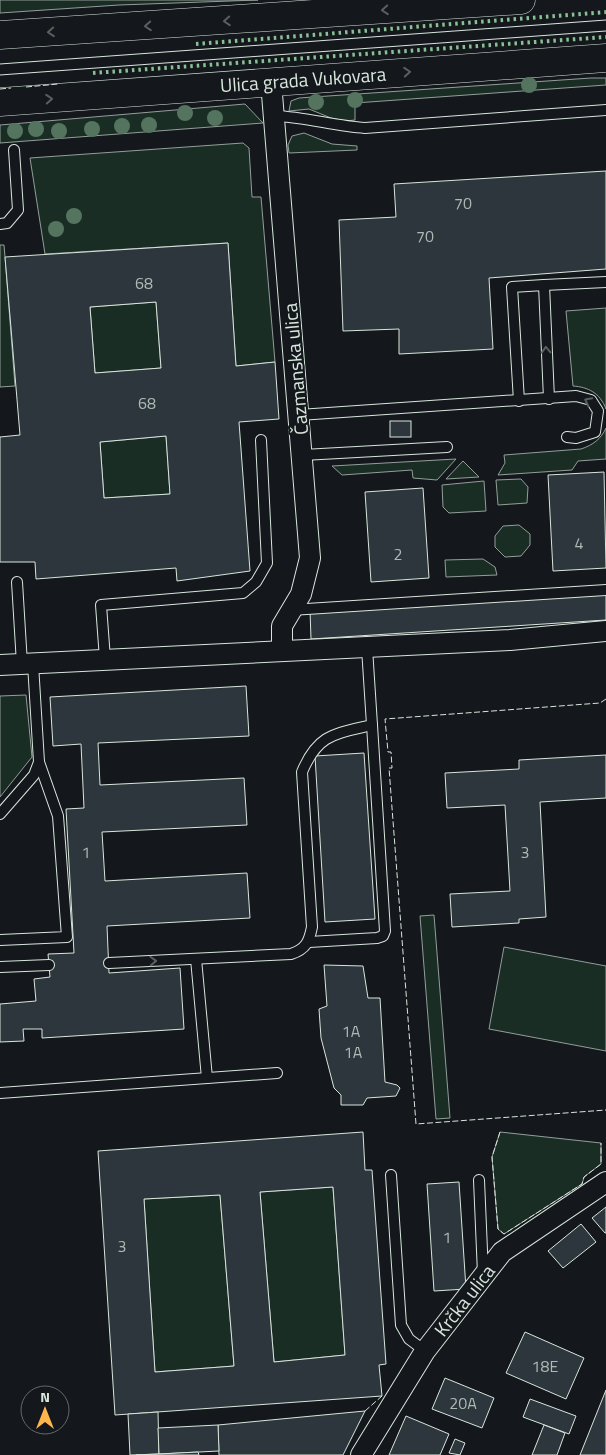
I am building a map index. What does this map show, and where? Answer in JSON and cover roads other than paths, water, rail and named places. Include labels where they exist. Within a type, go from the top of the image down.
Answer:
[{"type":"main road","points":[[0,35],[258,19],[330,7],[521,0]]},
{"type":"main road","name":"Ulica grada Vukovara","points":[[0,102],[606,58]]},
{"type":"street","points":[[258,19],[272,12],[284,0]]},
{"type":"street","name":"Čazmanska ulica","points":[[271,82],[310,558],[301,594],[282,626],[282,650]]},
{"type":"street","points":[[0,665],[510,640],[606,631]]},
{"type":"street","name":"Krčka ulica","points":[[361,1455],[425,1351],[502,1252],[606,1182]]},
{"type":"lane","points":[[275,116],[297,117],[346,127],[365,128],[606,110]]},
{"type":"lane","points":[[0,224],[7,223],[18,210],[14,150]]},
{"type":"lane","points":[[519,401],[512,287],[606,282]]},
{"type":"lane","points":[[544,285],[548,399]]},
{"type":"lane","points":[[299,415],[584,397],[596,405],[599,417],[595,432],[576,438],[567,437]]},
{"type":"lane","points":[[105,660],[101,605],[243,593],[256,582],[267,562],[261,440]]},
{"type":"lane","points":[[302,456],[447,447]]},
{"type":"lane","points":[[0,940],[67,937],[58,816],[39,762],[17,582]]},
{"type":"lane","points":[[290,610],[606,590]]},
{"type":"lane","points":[[309,942],[377,938],[383,936],[385,931],[367,648]]},
{"type":"lane","points":[[109,963],[291,954],[301,951],[309,942],[312,927],[302,772],[311,752],[326,738],[372,725]]},
{"type":"lane","points":[[0,814],[34,775],[39,762]]},
{"type":"lane","points":[[196,959],[207,1078]]},
{"type":"lane","points":[[0,968],[49,965]]},
{"type":"lane","points":[[0,1094],[277,1073]]},
{"type":"lane","points":[[391,1175],[401,1325],[409,1338],[425,1351]]},
{"type":"lane","points":[[479,1180],[483,1275]]},
{"type":"tram line","points":[[0,64],[606,20]]},
{"type":"tram line","points":[[0,75],[606,31]]}]
